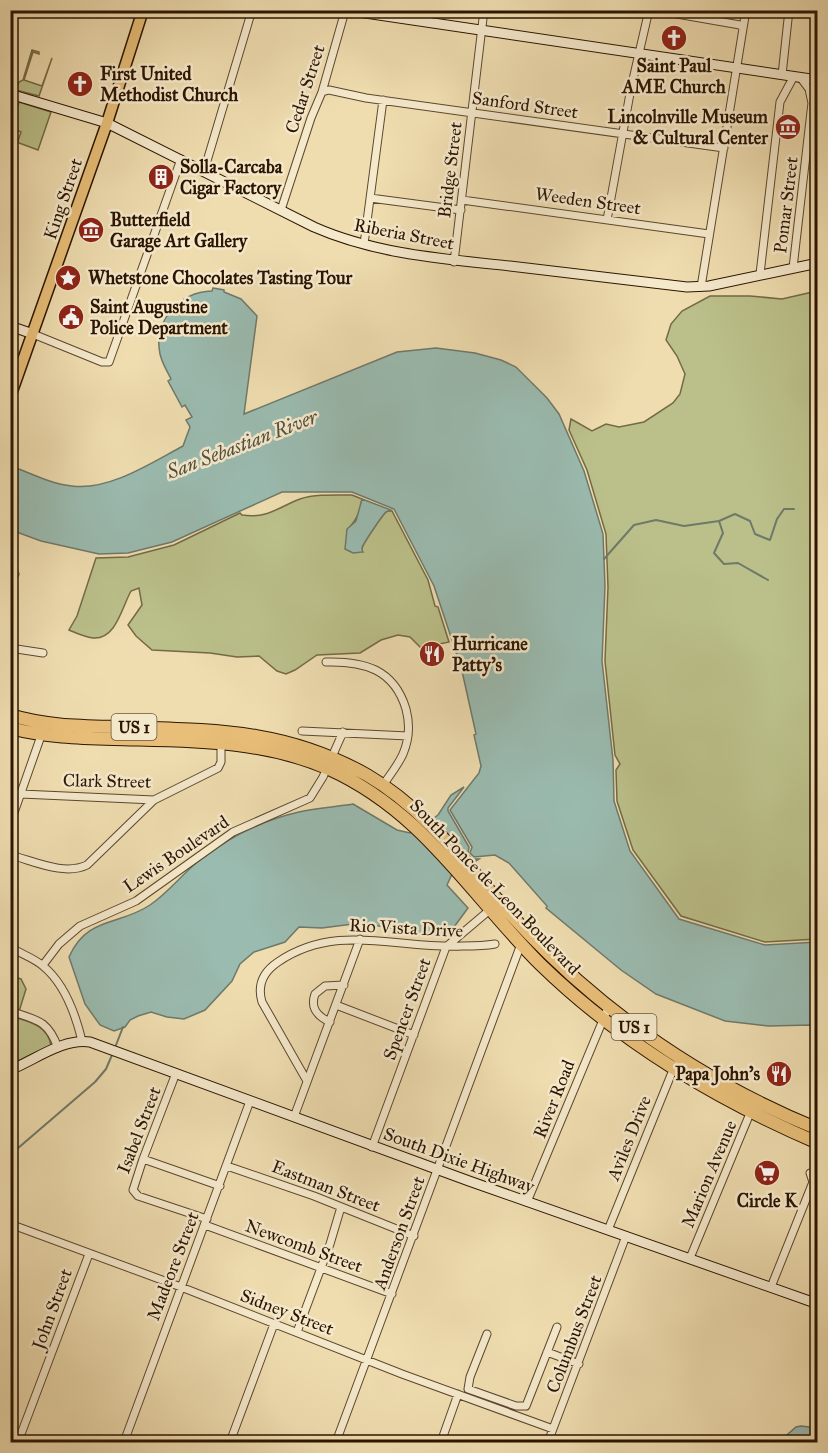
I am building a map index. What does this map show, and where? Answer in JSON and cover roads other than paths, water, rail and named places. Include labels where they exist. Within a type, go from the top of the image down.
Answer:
[{"type":"highway","name":"South Ponce de Leon Boulevard","points":[[10,715],[43,729]]},
{"type":"highway","name":"South Ponce de Leon Boulevard","points":[[10,728],[276,739],[383,785],[427,820],[495,906],[521,945],[561,983],[676,1064],[818,1143]]},
{"type":"highway","name":"South Ponce de Leon Boulevard","points":[[330,763],[405,817],[495,906],[526,932],[571,976],[606,1014]]},
{"type":"highway","name":"South Ponce de Leon Boulevard","points":[[753,1108],[818,1129]]},
{"type":"main road","name":"King Street","points":[[10,396],[107,123],[143,10]]},
{"type":"street","points":[[204,171],[252,10]]},
{"type":"street","points":[[345,10],[398,14],[482,31],[818,80]]},
{"type":"street","name":"Cedar Street","points":[[281,210],[311,118],[322,92],[345,10]]},
{"type":"street","name":"Bridge Street","points":[[454,261],[484,10]]},
{"type":"street","points":[[607,220],[638,52],[649,10]]},
{"type":"street","points":[[654,10],[742,27]]},
{"type":"street","points":[[701,287],[746,10]]},
{"type":"street","points":[[782,75],[789,10]]},
{"type":"street","points":[[759,274],[780,102],[797,77]]},
{"type":"street","name":"Pomar Street","points":[[793,268],[814,125],[811,96],[797,77]]},
{"type":"street","name":"Sanford Street","points":[[322,92],[329,90],[382,100],[724,148]]},
{"type":"street","name":"Riberia Street","points":[[13,94],[107,123],[328,233],[364,244],[454,261],[701,287],[818,263]]},
{"type":"street","points":[[10,110],[13,94]]},
{"type":"street","points":[[364,244],[382,100]]},
{"type":"street","points":[[10,326],[102,362],[109,362],[181,159]]},
{"type":"street","points":[[370,198],[461,210]]},
{"type":"street","name":"Weeden Street","points":[[462,200],[709,234]]},
{"type":"street","points":[[10,648],[44,654]]},
{"type":"street","points":[[326,662],[350,662],[365,665],[387,676],[396,686],[405,704],[409,723],[403,755],[383,785]]},
{"type":"street","points":[[10,824],[43,729]]},
{"type":"street","points":[[302,731],[408,736]]},
{"type":"street","name":"Lewis Boulevard","points":[[43,965],[59,944],[80,926],[136,900],[233,832],[310,798],[319,786],[343,732]]},
{"type":"street","name":"Clark Street","points":[[21,794],[154,800],[218,768],[221,762],[221,737]]},
{"type":"street","points":[[10,855],[63,869],[81,868],[87,865],[154,800]]},
{"type":"street","name":"Spencer Street","points":[[372,1147],[446,947],[495,906]]},
{"type":"street","name":"Anderson Street","points":[[336,1443],[526,932]]},
{"type":"street","points":[[294,1117],[360,939]]},
{"type":"street","name":"Rio Vista Drive","points":[[307,1081],[262,1002],[260,989],[262,981],[271,967],[297,951],[317,943],[360,939],[446,947],[495,944]]},
{"type":"street","points":[[10,947],[43,965],[58,983],[86,1042],[58,1048],[12,1068]]},
{"type":"street","points":[[330,1022],[315,1011],[313,1005],[315,994],[331,984],[344,985]]},
{"type":"street","points":[[336,1005],[414,1035]]},
{"type":"street","points":[[10,1011],[47,1026],[53,1033],[58,1048]]},
{"type":"street","name":"River Road","points":[[527,1202],[606,1014]]},
{"type":"street","name":"South Dixie Highway","points":[[86,1042],[176,1073],[372,1147],[818,1304]]},
{"type":"street","name":"Aviles Drive","points":[[608,1230],[676,1064]]},
{"type":"street","name":"Isabel Street","points":[[176,1073],[133,1187],[135,1194],[206,1222]]},
{"type":"street","name":"Madeore Street","points":[[124,1443],[250,1101]]},
{"type":"street","name":"Marion Avenue","points":[[690,1258],[753,1108]]},
{"type":"street","points":[[143,1159],[220,1186]]},
{"type":"street","name":"Eastman Street","points":[[227,1166],[314,1196],[414,1236]]},
{"type":"street","points":[[771,1287],[813,1182],[810,1173]]},
{"type":"street","points":[[297,1332],[341,1207]]},
{"type":"street","name":"Newcomb Street","points":[[206,1222],[321,1269],[392,1294]]},
{"type":"street","name":"Sidney Street","points":[[10,1224],[554,1429]]},
{"type":"street","name":"Columbus Street","points":[[548,1443],[626,1236]]},
{"type":"street","name":"John Street","points":[[18,1443],[89,1254]]},
{"type":"street","points":[[230,1443],[274,1324]]},
{"type":"street","points":[[522,1417],[556,1327]]},
{"type":"street","points":[[487,1334],[470,1377],[468,1389],[516,1406],[526,1406]]},
{"type":"street","points":[[547,1352],[579,1364]]},
{"type":"street","points":[[441,1443],[458,1394]]},
{"type":"water","name":"San Sebastian River","points":[[213,288],[224,290],[241,299],[257,316],[244,414],[397,352],[436,348],[475,353],[501,360],[516,367],[547,398],[559,414],[584,471],[603,534],[605,586],[602,661],[613,760],[614,801],[630,851],[679,919],[765,945],[817,942],[817,1047],[811,1045],[811,1025],[768,1026],[725,1021],[656,994],[621,970],[546,908],[547,906],[509,863],[495,855],[474,857],[470,853],[472,847],[450,810],[479,773],[481,766],[474,735],[476,734],[462,671],[457,672],[455,663],[459,661],[434,586],[394,509],[352,492],[282,492],[172,542],[128,553],[99,554],[41,541],[11,530],[11,466],[56,483],[86,486],[115,480],[183,446],[190,427],[186,420],[192,417],[185,405],[182,407],[168,381],[171,379],[160,354],[161,330],[171,310],[180,302],[189,296],[212,291]]},
{"type":"water","points":[[362,499],[391,510],[384,514],[373,529],[362,548],[363,552],[353,553],[345,549],[347,529],[356,521]]},
{"type":"water","points":[[464,787],[448,811],[469,847],[468,854],[472,859],[479,859],[471,864],[431,820],[438,815],[451,795]]},
{"type":"water","points":[[353,804],[397,830],[410,833],[415,830],[452,874],[447,885],[468,908],[444,937],[361,923],[322,928],[299,927],[285,942],[254,952],[240,964],[232,981],[205,1010],[184,1019],[151,1012],[130,1020],[125,1027],[114,1031],[100,1025],[85,1004],[69,957],[76,944],[85,935],[94,928],[138,912],[150,905],[201,859],[247,830],[299,812]]},
{"type":"water","points":[[796,1427],[817,1428],[817,1442],[779,1442]]},
{"type":"waterway","points":[[719,521],[735,514],[750,521],[755,534],[770,540],[777,519],[784,509],[794,509]]},
{"type":"waterway","points":[[604,559],[634,525],[656,520],[684,526],[719,521],[723,533],[714,553],[724,564],[738,563],[768,580]]},
{"type":"waterway","points":[[116,1045],[123,1027]]},
{"type":"waterway","points":[[10,1155],[95,1082],[106,1069],[112,1055]]},
{"type":"place","name":"Saint Paul AME Church","points":[[674,38]]},
{"type":"place","name":"First United Methodist Church","points":[[80,84]]},
{"type":"place","name":"Lincolnville Museum & Cultural Center","points":[[788,127]]},
{"type":"place","name":"Solla-Carcaba Cigar Factory","points":[[161,177]]},
{"type":"place","name":"Butterfield Garage Art Gallery","points":[[91,230]]},
{"type":"place","name":"Whetstone Chocolates Tasting Tour","points":[[68,278]]},
{"type":"place","name":"Saint Augustine Police Department","points":[[71,317]]},
{"type":"place","name":"Hurricane Patty's","points":[[432,654]]},
{"type":"place","name":"Papa John's","points":[[779,1074]]},
{"type":"place","name":"Circle K","points":[[767,1173]]}]
